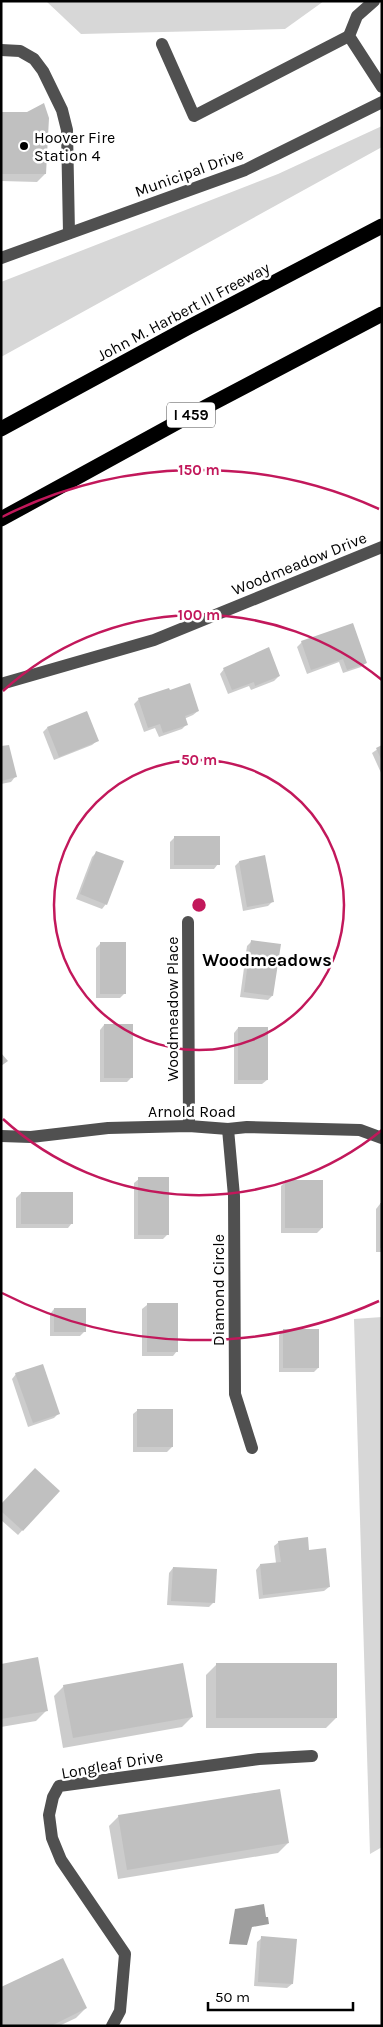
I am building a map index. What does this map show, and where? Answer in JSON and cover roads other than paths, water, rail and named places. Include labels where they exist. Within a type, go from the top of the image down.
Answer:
[{"type":"highway","name":"John M. Harbert III Freeway","points":[[1,429],[189,327],[382,226]]},
{"type":"highway","name":"I 459","points":[[1,519],[198,411],[382,314]]},
{"type":"street","points":[[162,44],[194,116],[349,36],[357,16],[374,1]]},
{"type":"street","points":[[349,36],[382,88]]},
{"type":"street","points":[[1,50],[20,51],[34,59],[43,71],[62,110],[67,130],[69,233]]},
{"type":"street","name":"Municipal Drive","points":[[1,258],[245,170],[382,102]]},
{"type":"street","name":"Woodmeadow Drive","points":[[1,684],[154,640],[382,547]]},
{"type":"street","name":"Woodmeadow Place","points":[[188,922],[189,1126]]},
{"type":"street","name":"Arnold Road","points":[[1,1136],[31,1137],[108,1128],[189,1126],[228,1129],[247,1127],[360,1130],[382,1138]]},
{"type":"street","name":"Diamond Circle","points":[[228,1129],[234,1196],[235,1394],[252,1448]]},
{"type":"street","name":"Longleaf Drive","points":[[112,2026],[120,2011],[125,1954],[61,1860],[52,1838],[49,1815],[53,1797],[59,1786],[259,1759],[312,1756]]},
{"type":"place","name":"Hoover Fire Station 4","points":[[24,146]]},
{"type":"district","name":"Woodmeadows","points":[[267,960]]}]
